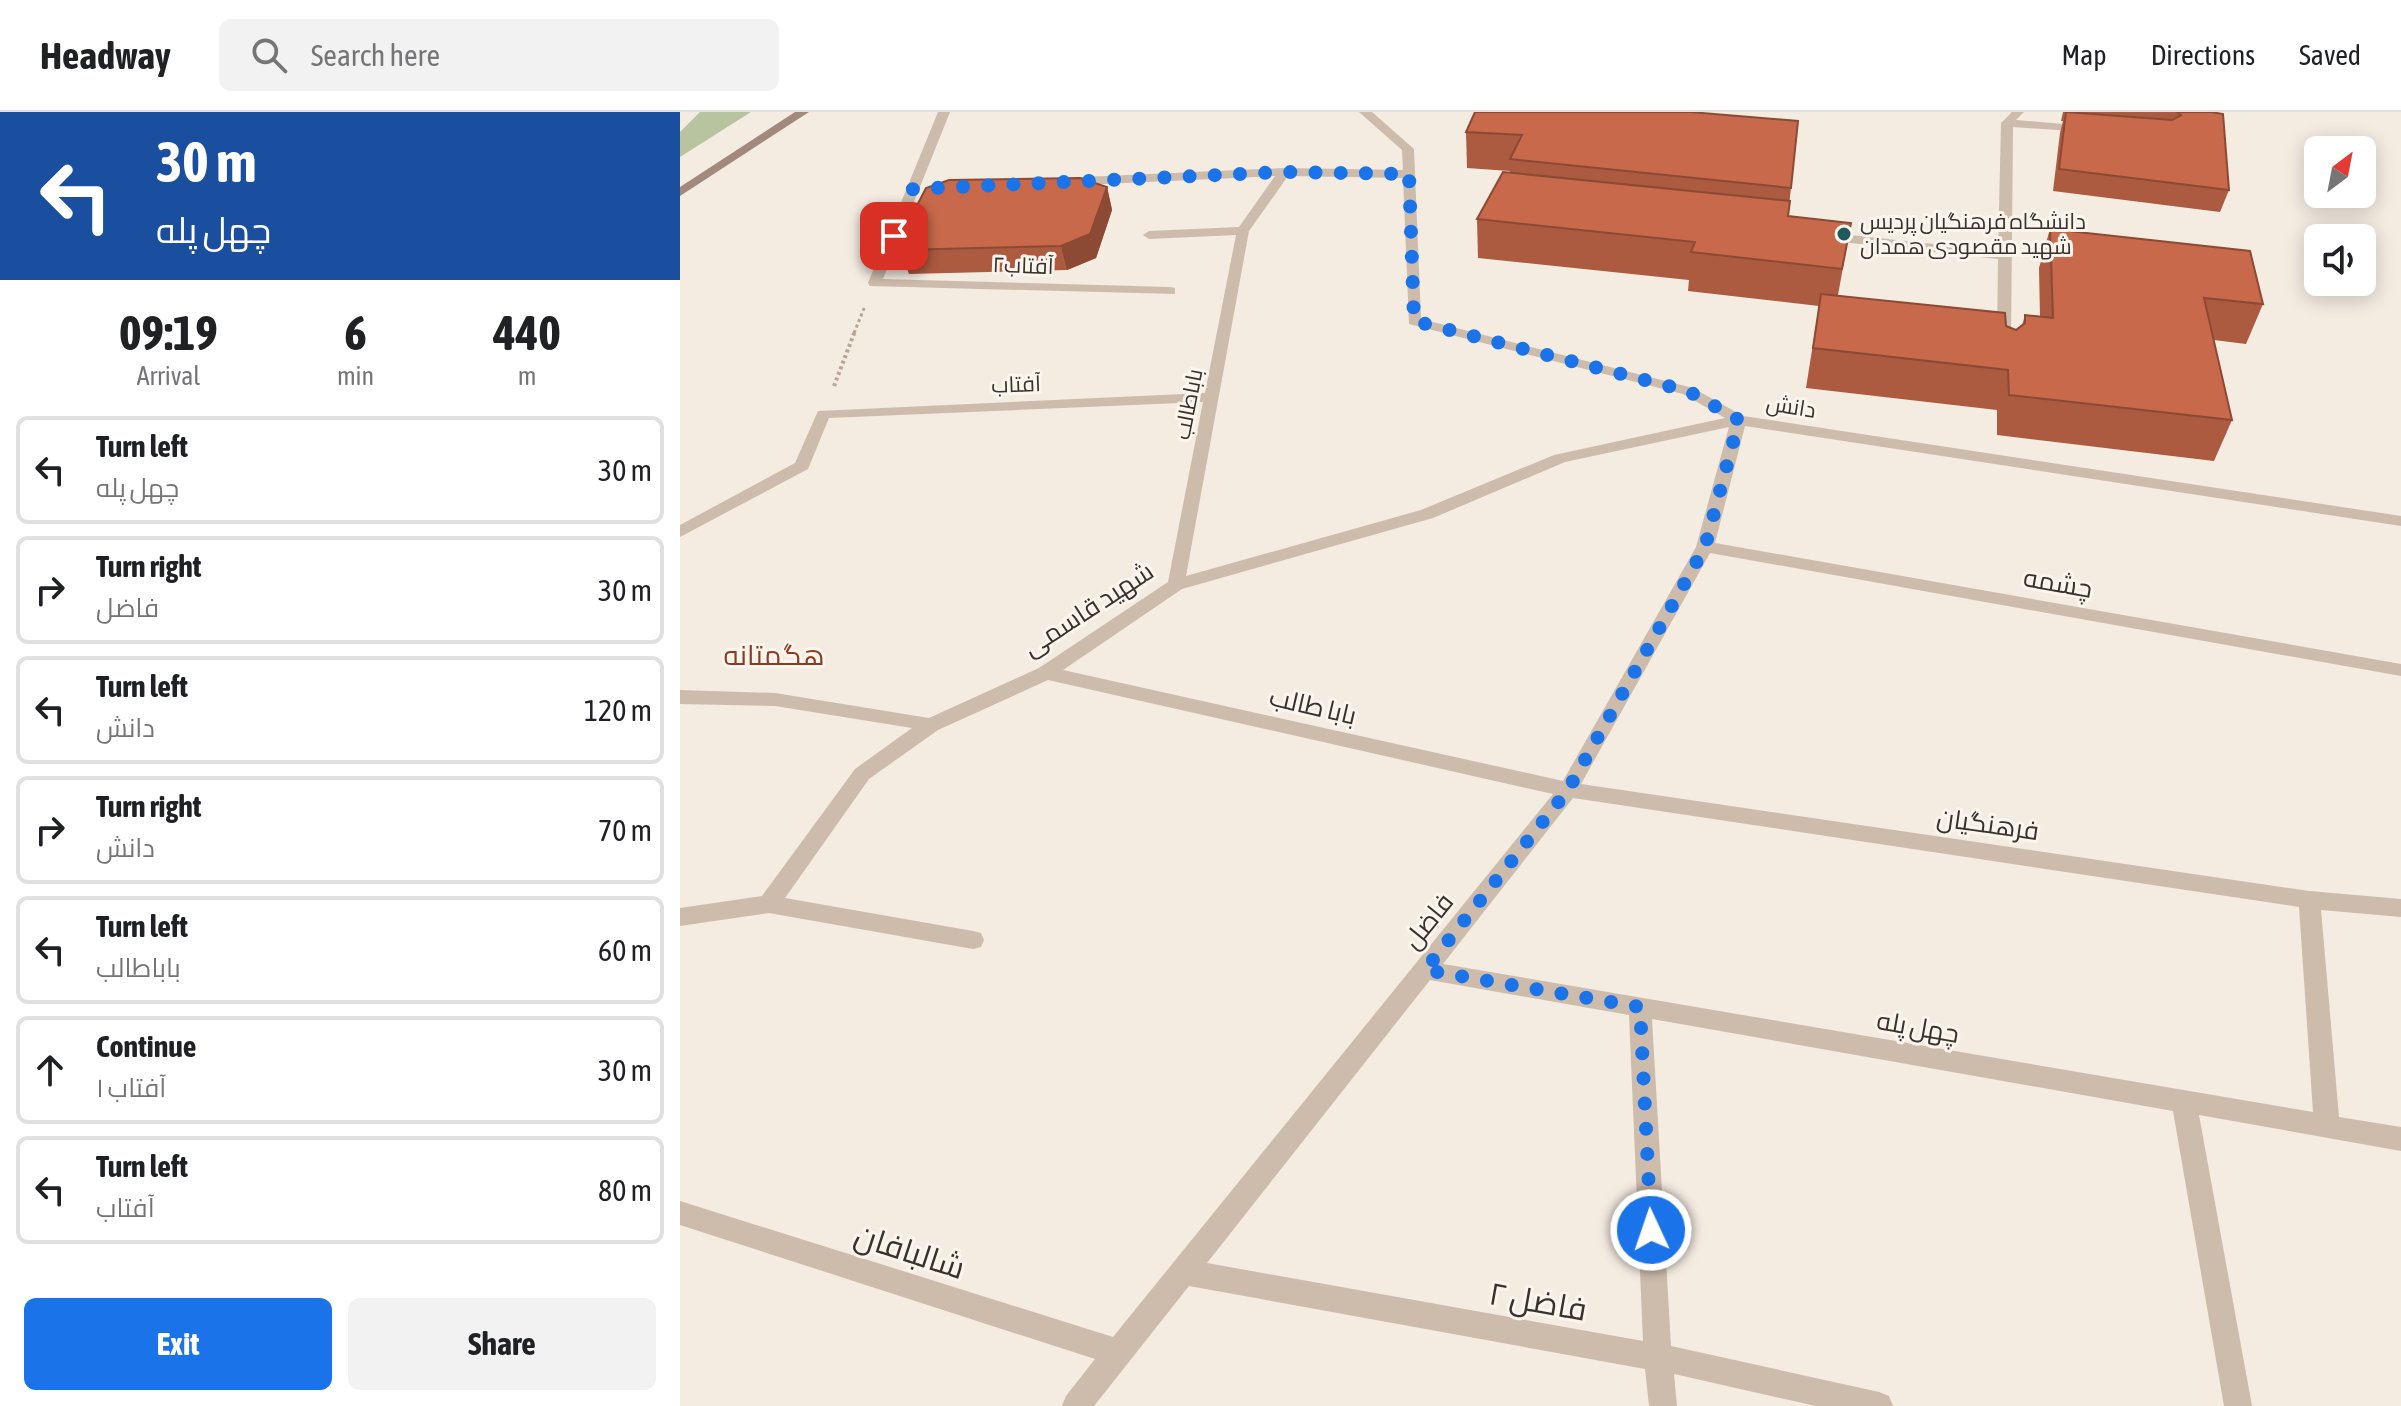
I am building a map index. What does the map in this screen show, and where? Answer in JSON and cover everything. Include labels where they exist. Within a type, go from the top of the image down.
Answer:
[{"type":"main road","points":[[680,192],[803,112]]},
{"type":"street","points":[[875,283],[944,112]]},
{"type":"street","name":"دانش","points":[[1365,112],[1408,149],[1414,321],[1688,391],[1739,420],[2401,521]]},
{"type":"street","points":[[2004,348],[2007,123],[2018,112]]},
{"type":"street","points":[[2007,123],[2102,130]]},
{"type":"street","points":[[1052,183],[1284,172],[1409,174]]},
{"type":"street","name":"باباطالب","points":[[1176,585],[1243,231],[1284,172]]},
{"type":"street","points":[[913,189],[929,188]]},
{"type":"street","points":[[1149,235],[1243,231]]},
{"type":"street","points":[[1801,234],[2005,256]]},
{"type":"street","name":"آفتاب۲","points":[[875,283],[1170,291]]},
{"type":"street","name":"آفتاب","points":[[823,414],[1211,397]]},
{"type":"street","points":[[680,532],[802,466],[823,414]]},
{"type":"street","name":"فاضل","points":[[1076,1406],[1568,790],[1705,547],[1739,420]]},
{"type":"street","name":"شهید قاسمی","points":[[769,904],[862,774],[931,725],[1046,673],[1176,585],[1427,514],[1560,458],[1739,420]]},
{"type":"street","name":"چشمه","points":[[1705,547],[2401,670]]},
{"type":"street","name":"بابا طالب","points":[[1046,673],[1568,790]]},
{"type":"street","points":[[680,697],[704,695],[822,705],[931,725]]},
{"type":"street","name":"فرهنگیان","points":[[1568,790],[2309,900],[2401,908]]},
{"type":"street","points":[[2309,900],[2327,1127]]},
{"type":"street","points":[[680,917],[769,904],[973,940]]},
{"type":"street","name":"چهل پله","points":[[1425,970],[2401,1139]]},
{"type":"street","points":[[1640,1007],[1663,1406]]},
{"type":"street","points":[[2184,1101],[2238,1406]]},
{"type":"street","name":"شالبافان","points":[[680,1213],[1119,1353]]},
{"type":"street","name":"فاضل ۲","points":[[1184,1272],[1658,1358],[1879,1406]]},
{"type":"path","points":[[823,414],[875,283]]},
{"type":"green space","points":[[700,112],[751,112],[680,157],[680,132]]},
{"type":"building","points":[[1475,112],[1690,112],[1798,121],[1791,188],[1510,159],[1522,135],[1466,132]]},
{"type":"building","points":[[2066,112],[2172,120],[2181,115],[2177,112],[2223,114],[2229,190],[2059,169]]},
{"type":"building","points":[[1503,172],[1790,201],[1788,216],[1851,223],[1842,269],[1691,252],[1695,242],[1477,219]]},
{"type":"building","points":[[1080,178],[1107,187],[1090,234],[1061,246],[900,250],[900,238],[926,188],[949,180]]},
{"type":"building","points":[[2050,229],[2250,251],[2263,304],[2204,298],[2232,420],[2009,395],[2008,370],[1813,348],[1821,294],[2005,313],[2006,326],[2016,330],[2025,323],[2025,315],[2053,318]]},
{"type":"place","name":"دانشگاه فرهنگیان پردیس شهید مقصودی همدان","points":[[1844,234]]},
{"type":"district","name":"هگمتانه","points":[[774,655]]},
{"type":"route","points":[[894,236],[913,189],[1284,172],[1409,174],[1414,321],[1688,391],[1739,420],[1705,547],[1568,790],[1425,970],[1640,1007],[1651,1230]]}]
